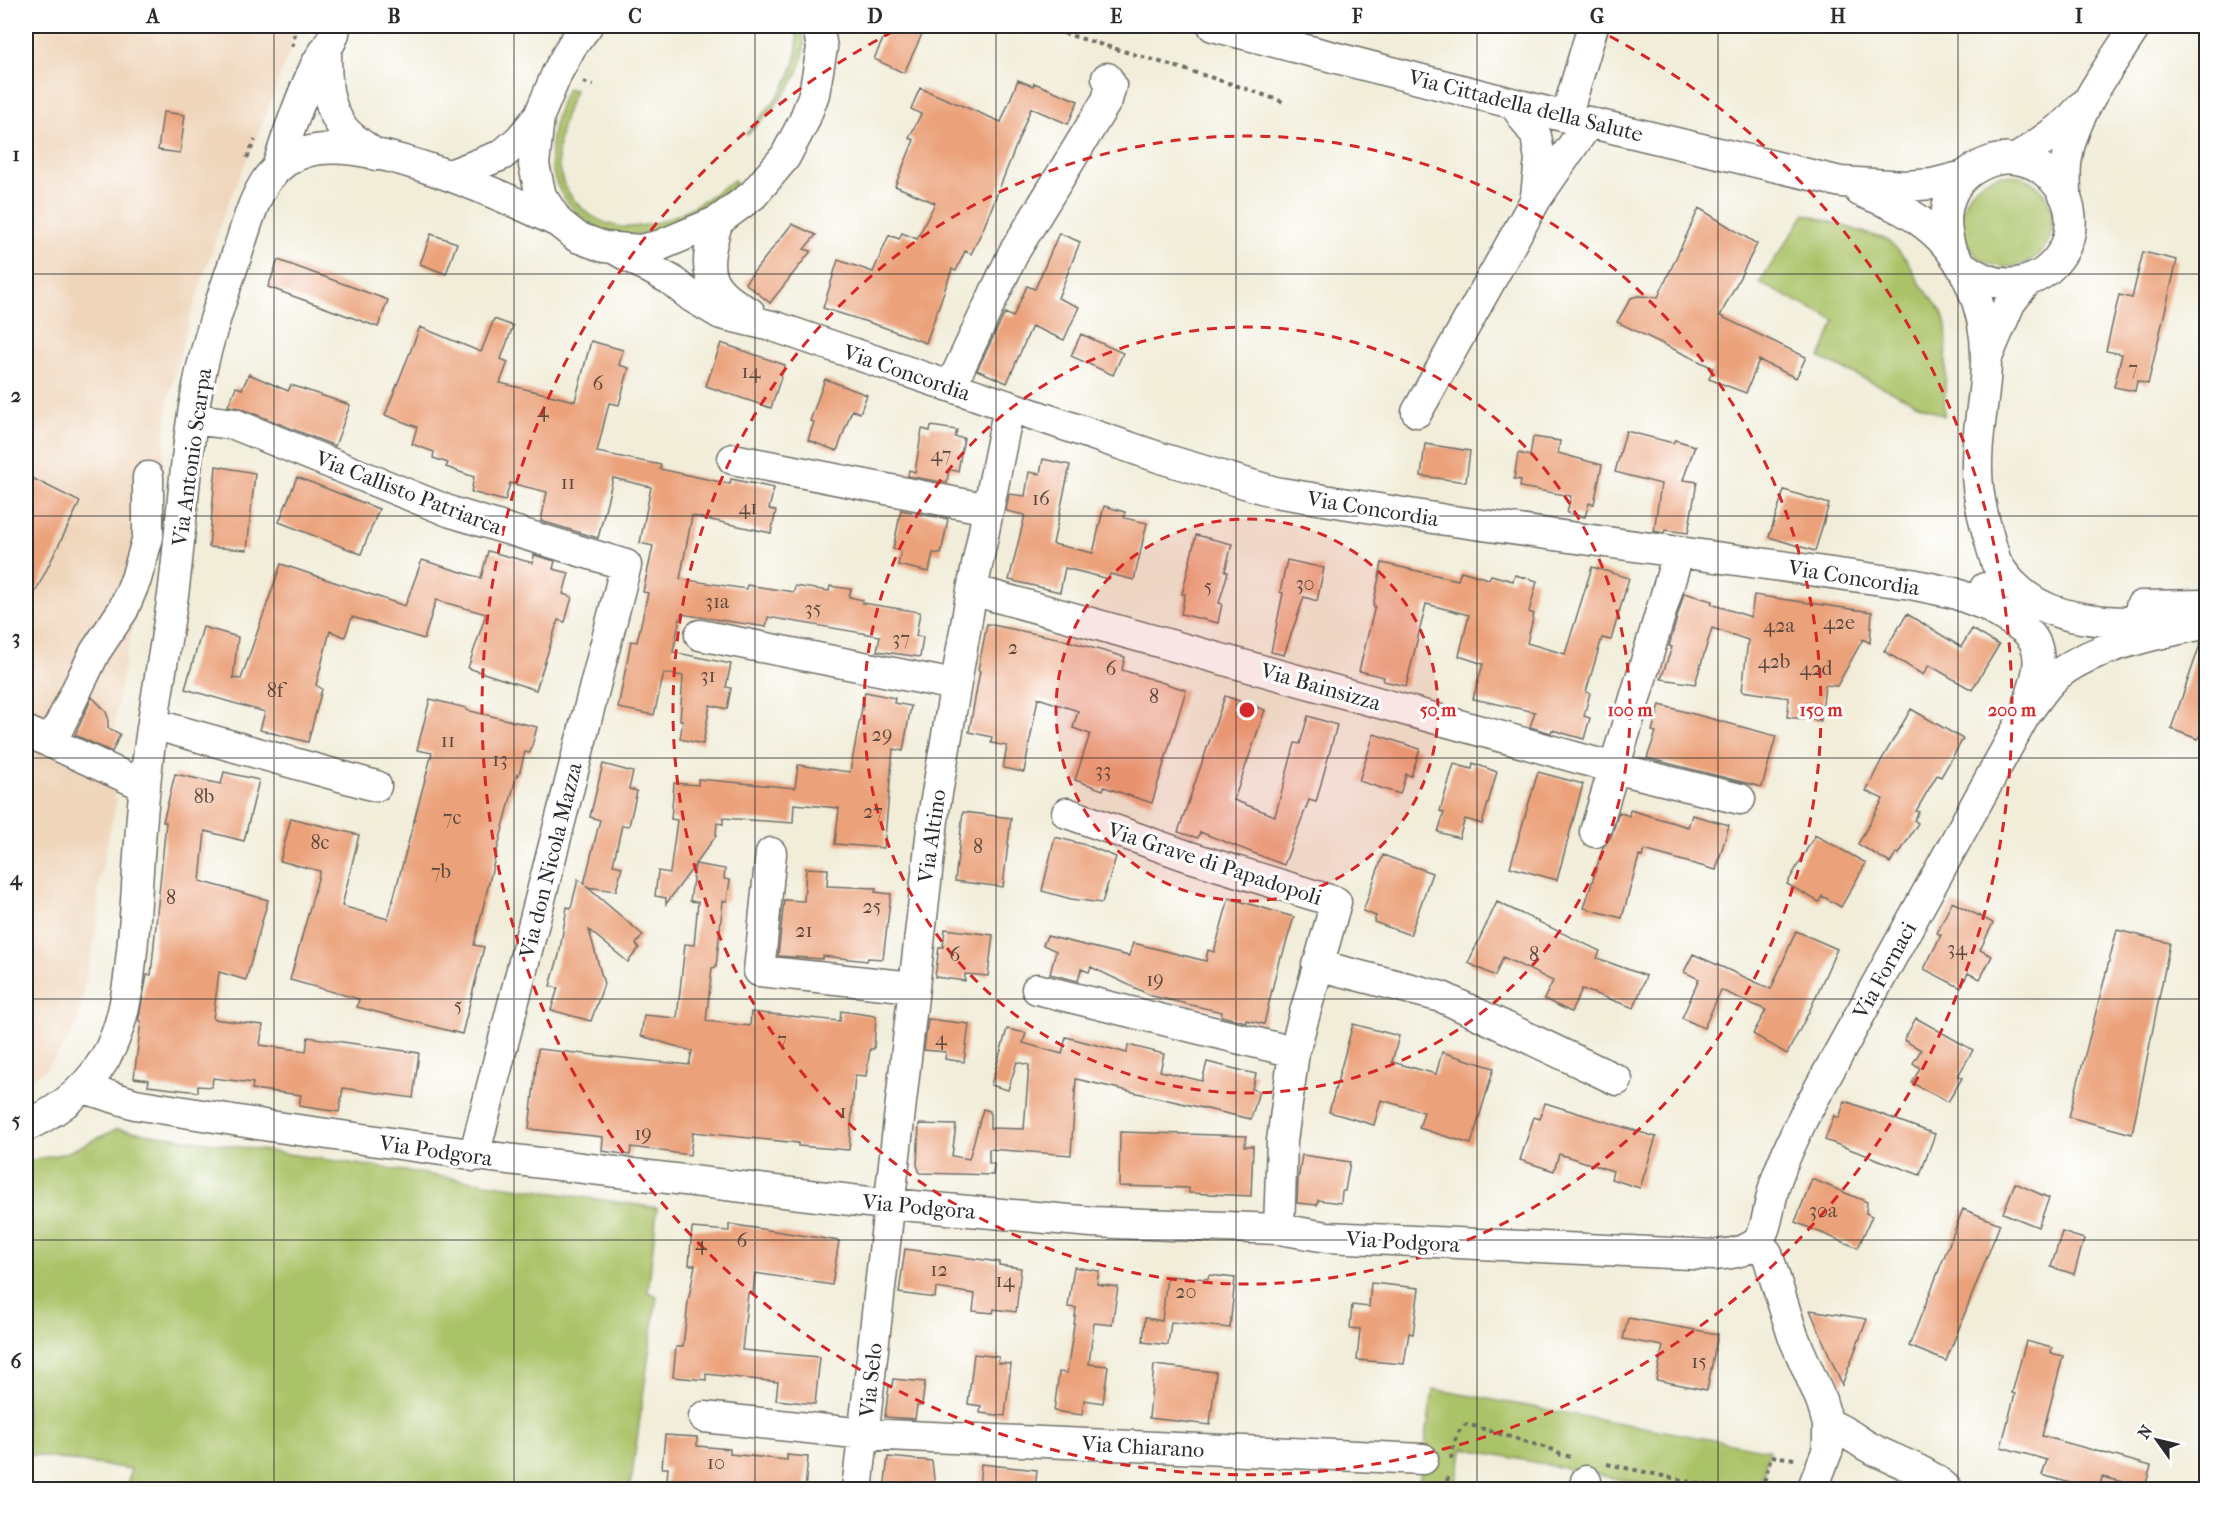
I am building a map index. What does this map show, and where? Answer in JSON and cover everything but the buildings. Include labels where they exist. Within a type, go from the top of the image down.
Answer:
[{"type":"street","points":[[450,176],[502,155],[520,139],[539,116],[557,73],[571,47],[587,26]]},
{"type":"street","name":"Via Cittadella della Salute","points":[[1213,26],[1577,120],[1841,182],[1906,186],[1932,184],[1964,176],[1981,165],[2000,159],[2017,159],[2038,165],[2054,179],[2066,197],[2071,217],[2069,239],[2060,258],[2045,273],[2025,282],[2008,285],[1991,282],[1975,275],[1926,225],[1841,182]]},
{"type":"street","points":[[1536,199],[1577,120],[1593,26]]},
{"type":"street","points":[[2066,197],[2066,162],[2076,129],[2091,98],[2136,26]]},
{"type":"street","points":[[277,168],[292,157],[308,152],[324,149],[353,150],[450,176],[503,196],[558,222],[577,237],[615,249],[639,250],[661,245],[718,221],[753,195],[785,157],[804,121],[814,94],[825,33]]},
{"type":"street","points":[[277,168],[290,126],[316,64],[330,38]]},
{"type":"street","points":[[330,38],[326,85],[332,108],[344,129],[376,155]]},
{"type":"street","points":[[951,386],[1014,252],[1107,100],[1111,85],[1107,78]]},
{"type":"street","points":[[2017,159],[2068,122],[2091,98]]},
{"type":"street","points":[[1417,412],[1530,231],[1540,159],[1536,136],[1514,104]]},
{"type":"street","points":[[539,116],[534,165],[541,196],[558,222]]},
{"type":"street","points":[[290,126],[296,140],[308,152]]},
{"type":"street","name":"Via Antonio Scarpa","points":[[26,1126],[55,1110],[84,1088],[94,1076],[112,1045],[123,1009],[132,953],[145,786],[173,594],[197,391],[206,352],[252,210],[267,180],[277,168]]},
{"type":"street","name":"Via Cittadella della Salute","points":[[1964,176],[1952,192],[1946,211],[1945,231],[1976,297],[1982,326],[1986,359],[1977,444],[1977,488],[1981,507],[2019,565],[2037,580],[2053,589],[2089,601],[2142,606],[2205,617]]},
{"type":"street","name":"Via Concordia","points":[[718,221],[708,258],[713,281],[727,299],[776,327]]},
{"type":"street","name":"Via Concordia","points":[[615,249],[656,271],[721,314],[776,327],[1164,459],[1275,492],[1446,520],[1911,584],[1954,593],[1988,606],[2026,631],[2034,639],[2038,650],[2038,673],[2025,715]]},
{"type":"street","name":"Via Cittadella della Salute","points":[[1986,359],[2010,303],[2025,282]]},
{"type":"street","name":"Via Altino","points":[[889,1203],[933,811],[972,590],[1009,407]]},
{"type":"street","name":"Via Callisto Patriarca","points":[[193,419],[234,424],[451,512],[626,565]]},
{"type":"street","points":[[733,459],[988,509]]},
{"type":"street","points":[[145,786],[38,737],[123,610],[136,579],[148,537],[148,477]]},
{"type":"street","points":[[1981,507],[1985,594],[1988,606]]},
{"type":"street","points":[[1595,832],[1679,551]]},
{"type":"street","name":"Via don Nicola Mazza","points":[[474,1155],[626,565]]},
{"type":"street","name":"Via Bainsizza","points":[[972,590],[1614,768],[1740,799]]},
{"type":"street","name":"Via Fornaci","points":[[1757,1241],[1766,1228],[1779,1171],[1803,1118],[2025,715],[2055,677],[2094,653],[2205,617]]},
{"type":"street","points":[[700,634],[955,685]]},
{"type":"street","points":[[153,724],[376,786]]},
{"type":"street","name":"Via Grave di Papadopoli","points":[[1067,813],[1187,856],[1336,902],[1294,1052],[1282,1141],[1279,1229]]},
{"type":"street","points":[[771,853],[759,971],[913,987]]},
{"type":"street","points":[[1317,965],[1442,996],[1542,1046],[1617,1080]]},
{"type":"street","points":[[1037,989],[1294,1052]]},
{"type":"street","name":"Via Podgora","points":[[84,1088],[135,1104],[474,1155],[889,1203],[1092,1222],[1279,1229],[1327,1238],[1713,1255],[1741,1252],[1757,1241]]},
{"type":"street","name":"Via Selo","points":[[705,1417],[864,1434],[889,1203]]},
{"type":"street","points":[[1757,1241],[1767,1253],[1793,1336],[1821,1400],[1828,1424],[1827,1449],[1812,1490]]},
{"type":"street","points":[[1828,1424],[1846,1432],[1865,1445],[1929,1475],[1948,1490]]},
{"type":"street","points":[[857,1490],[864,1434]]},
{"type":"street","name":"Via Chiarano","points":[[864,1434],[1423,1458]]},
{"type":"path","points":[[1047,26],[1102,45],[1235,84],[1286,103]]},
{"type":"path","points":[[1762,1490],[1771,1456],[1798,1459]]},
{"type":"shaded area","points":[[26,26],[292,26],[296,34],[260,130],[227,205],[189,321],[169,396],[158,522],[122,676],[114,731],[120,734],[107,760],[115,799],[117,798],[97,892],[99,917],[77,1025],[58,1055],[43,1072],[26,1081]]},
{"type":"green space","points":[[795,26],[801,26],[804,42],[803,58],[798,73],[780,100],[747,135],[777,98],[792,72],[797,42]]},
{"type":"green space","points":[[567,88],[575,90],[559,140],[560,172],[565,187],[575,201],[595,218],[619,226],[633,227],[653,224],[690,209],[734,180],[737,184],[700,211],[659,230],[624,235],[591,224],[571,207],[561,193],[554,177],[551,160],[551,142],[555,124]]},
{"type":"green space","points":[[1998,175],[2016,175],[2033,182],[2046,195],[2053,212],[2053,230],[2046,247],[2033,260],[2016,267],[1998,267],[1981,260],[1968,247],[1961,230],[1961,212],[1968,195],[1981,182]]},
{"type":"green space","points":[[1805,214],[1888,240],[1907,260],[1919,282],[1942,312],[1946,325],[1944,416],[1820,358],[1835,320],[1759,283]]},
{"type":"green space","points":[[117,1129],[657,1208],[648,1292],[657,1296],[630,1489],[127,1489],[131,1469],[26,1454],[26,1161],[66,1153]]},
{"type":"green space","points":[[1433,1389],[1769,1450],[1762,1479],[1798,1487],[1797,1490],[1667,1489],[1463,1448],[1455,1489],[1418,1490]]}]
